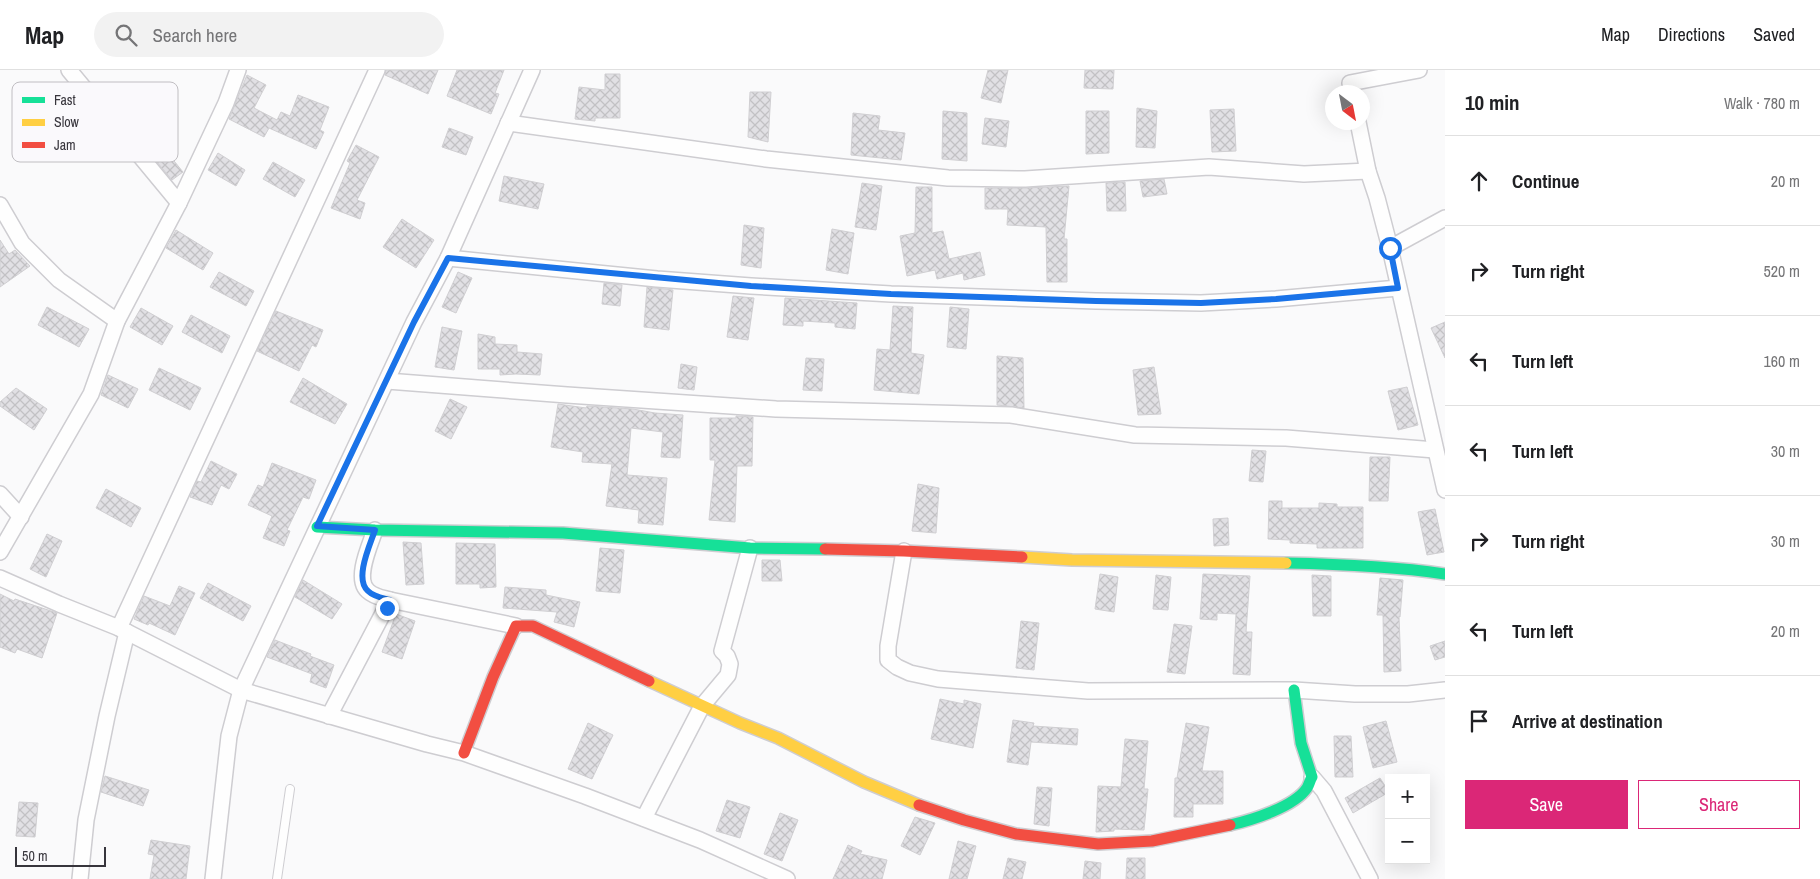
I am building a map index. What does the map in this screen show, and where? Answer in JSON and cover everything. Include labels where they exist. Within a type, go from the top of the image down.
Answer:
[{"type":"street","points":[[69,70],[79,82]]},
{"type":"street","points":[[0,552],[91,394],[118,321],[178,203],[226,102],[238,70]]},
{"type":"street","points":[[80,879],[86,820],[123,630],[377,70]]},
{"type":"street","points":[[213,879],[229,736],[241,690],[414,322],[448,258],[532,70]]},
{"type":"street","points":[[1349,82],[1419,70]]},
{"type":"street","points":[[508,123],[766,159],[948,178],[1025,179],[1209,167],[1304,174],[1368,171]]},
{"type":"street","points":[[1360,130],[1368,171],[1390,248],[1445,490]]},
{"type":"street","points":[[144,162],[178,203]]},
{"type":"street","points":[[0,205],[22,243],[59,280],[118,321]]},
{"type":"street","points":[[1390,248],[1445,218]]},
{"type":"street","points":[[448,258],[647,278],[751,286],[891,294],[1096,301],[1201,303],[1276,299],[1398,288]]},
{"type":"street","points":[[387,380],[577,396],[776,409],[1011,415],[1135,434],[1286,438],[1435,450]]},
{"type":"street","points":[[0,494],[21,517]]},
{"type":"street","points":[[317,526],[375,530],[563,533],[750,548],[904,551],[1072,560],[1345,564],[1412,569],[1445,574]]},
{"type":"street","points":[[375,530],[362,574],[363,584],[375,596],[516,626],[533,626],[702,706],[778,738],[864,782],[915,804],[1016,834],[1098,844],[1152,841],[1242,822],[1270,812],[1297,798],[1307,788],[1312,777]]},
{"type":"street","points":[[644,818],[702,706],[728,675],[730,664],[727,656],[722,651],[750,548]]},
{"type":"street","points":[[904,551],[888,646],[888,660],[910,673],[938,679],[1088,690],[1294,690],[1355,694],[1408,694],[1445,690]]},
{"type":"street","points":[[0,578],[123,630],[241,690],[464,753],[644,818],[700,840],[787,879]]},
{"type":"street","points":[[329,716],[390,600]]},
{"type":"street","points":[[464,753],[493,677],[516,626]]},
{"type":"street","points":[[1294,690],[1302,743],[1312,777],[1324,791],[1370,879]]},
{"type":"lane","points":[[277,879],[290,789]]},
{"type":"building","points":[[386,70],[438,70],[428,94],[385,75]]},
{"type":"building","points":[[457,70],[504,70],[495,93],[499,94],[491,114],[447,96]]},
{"type":"building","points":[[988,70],[1008,70],[1001,103],[981,98]]},
{"type":"building","points":[[1085,70],[1114,70],[1113,89],[1084,88]]},
{"type":"building","points":[[605,74],[620,74],[620,118],[595,118],[595,121],[575,119],[579,87],[605,90]]},
{"type":"building","points":[[247,75],[266,85],[254,108],[277,120],[281,112],[290,116],[298,95],[329,107],[320,130],[324,132],[316,149],[269,128],[264,137],[229,119]]},
{"type":"building","points":[[750,92],[771,92],[768,142],[748,137]]},
{"type":"building","points":[[1137,108],[1157,111],[1155,148],[1136,147]]},
{"type":"building","points":[[1234,109],[1236,151],[1212,152],[1210,110]]},
{"type":"building","points":[[943,111],[967,113],[967,161],[942,159]]},
{"type":"building","points":[[1086,111],[1109,111],[1109,153],[1086,154]]},
{"type":"building","points":[[853,113],[880,116],[878,130],[905,133],[901,160],[851,155]]},
{"type":"building","points":[[985,118],[1009,121],[1006,147],[982,144]]},
{"type":"building","points":[[449,128],[473,137],[466,155],[442,147]]},
{"type":"building","points":[[356,145],[379,157],[357,200],[365,203],[360,219],[331,208],[350,163],[347,161]]},
{"type":"building","points":[[218,153],[245,170],[236,186],[208,170]]},
{"type":"building","points":[[157,162],[175,162],[183,172],[172,180]]},
{"type":"building","points":[[273,162],[305,180],[295,197],[263,179]]},
{"type":"building","points":[[504,176],[544,184],[538,209],[499,201]]},
{"type":"building","points":[[1164,179],[1167,194],[1143,197],[1140,181]]},
{"type":"building","points":[[1125,182],[1126,211],[1107,211],[1106,183]]},
{"type":"building","points":[[862,183],[882,186],[876,230],[855,227]]},
{"type":"building","points":[[1069,186],[1064,239],[1067,239],[1067,282],[1047,282],[1046,227],[1007,225],[1008,209],[985,209],[985,188]]},
{"type":"building","points":[[916,187],[932,187],[932,233],[943,231],[949,259],[980,252],[985,275],[964,280],[963,273],[937,279],[935,270],[907,276],[900,236],[915,233]]},
{"type":"building","points":[[402,219],[434,240],[416,268],[383,247]]},
{"type":"building","points":[[744,225],[764,228],[761,268],[741,265]]},
{"type":"building","points":[[832,229],[854,233],[848,274],[826,270]]},
{"type":"building","points":[[176,230],[213,253],[203,270],[166,248]]},
{"type":"building","points":[[0,240],[9,254],[15,250],[30,266],[0,287]]},
{"type":"building","points":[[219,272],[254,291],[246,306],[210,287]]},
{"type":"building","points":[[458,272],[472,278],[456,313],[442,307]]},
{"type":"building","points":[[604,283],[622,285],[620,306],[602,304]]},
{"type":"building","points":[[647,287],[673,290],[669,330],[644,327]]},
{"type":"building","points":[[733,296],[754,298],[748,340],[727,337]]},
{"type":"building","points":[[785,298],[857,303],[855,329],[835,327],[835,323],[803,321],[803,326],[783,325]]},
{"type":"building","points":[[893,306],[913,307],[911,353],[924,355],[919,394],[874,390],[877,349],[890,350]]},
{"type":"building","points":[[47,307],[89,329],[79,347],[38,325]]},
{"type":"building","points":[[950,307],[969,309],[966,349],[947,347]]},
{"type":"building","points":[[141,308],[173,326],[162,345],[130,327]]},
{"type":"building","points":[[276,311],[323,330],[316,347],[312,345],[299,371],[257,351]]},
{"type":"building","points":[[191,315],[230,336],[222,353],[182,332]]},
{"type":"building","points":[[1445,322],[1445,358],[1431,328]]},
{"type":"building","points":[[442,327],[462,331],[454,370],[435,367]]},
{"type":"building","points":[[478,334],[495,337],[495,344],[517,345],[517,352],[542,354],[540,375],[500,375],[500,369],[478,369]]},
{"type":"building","points":[[997,356],[1023,358],[1024,408],[997,405]]},
{"type":"building","points":[[806,358],[824,359],[822,391],[803,390]]},
{"type":"building","points":[[681,364],[697,367],[694,390],[678,388]]},
{"type":"building","points":[[1154,367],[1161,414],[1138,415],[1133,370]]},
{"type":"building","points":[[159,368],[201,388],[190,410],[149,390]]},
{"type":"building","points":[[108,375],[138,389],[128,408],[101,395]]},
{"type":"building","points":[[303,378],[347,404],[335,424],[290,402]]},
{"type":"building","points":[[1407,387],[1418,425],[1398,430],[1388,391]]},
{"type":"building","points":[[16,388],[47,409],[34,430],[0,406],[0,402]]},
{"type":"building","points":[[450,399],[467,407],[451,439],[435,431]]},
{"type":"building","points":[[558,404],[586,408],[587,406],[633,409],[683,415],[680,458],[661,457],[663,432],[631,428],[627,475],[667,478],[663,525],[638,523],[639,510],[606,506],[612,464],[582,462],[583,452],[551,447]]},
{"type":"building","points":[[736,416],[753,417],[752,466],[737,466],[735,522],[709,520],[715,460],[710,460],[710,418],[736,418]]},
{"type":"building","points":[[1252,450],[1266,451],[1263,482],[1249,481]]},
{"type":"building","points":[[1370,457],[1390,457],[1388,501],[1369,501]]},
{"type":"building","points":[[211,461],[237,474],[229,489],[221,485],[212,505],[190,497],[197,481],[201,482]]},
{"type":"building","points":[[272,463],[316,480],[309,499],[303,497],[287,530],[290,531],[284,546],[263,538],[272,516],[248,505],[258,485],[263,487]]},
{"type":"building","points":[[918,484],[939,488],[936,533],[912,531]]},
{"type":"building","points":[[106,489],[141,508],[131,527],[96,508]]},
{"type":"building","points":[[1269,501],[1282,501],[1282,508],[1319,508],[1319,503],[1337,504],[1337,507],[1363,507],[1363,548],[1317,548],[1317,544],[1290,543],[1290,540],[1268,539]]},
{"type":"building","points":[[1435,509],[1444,552],[1427,555],[1418,512]]},
{"type":"building","points":[[1228,518],[1229,545],[1214,546],[1213,519]]},
{"type":"building","points":[[47,534],[62,541],[46,577],[30,569]]},
{"type":"building","points":[[403,542],[421,543],[424,584],[406,585]]},
{"type":"building","points":[[456,543],[495,544],[496,587],[480,588],[480,584],[456,584]]},
{"type":"building","points":[[600,548],[624,550],[620,593],[596,591]]},
{"type":"building","points":[[762,560],[780,560],[782,581],[762,581]]},
{"type":"building","points":[[1100,574],[1118,577],[1114,612],[1095,609]]},
{"type":"building","points":[[1203,574],[1250,576],[1246,632],[1252,632],[1250,675],[1233,674],[1236,614],[1217,613],[1217,620],[1200,619]]},
{"type":"building","points":[[1156,575],[1171,577],[1168,610],[1153,609]]},
{"type":"building","points":[[1312,575],[1331,576],[1331,616],[1313,616]]},
{"type":"building","points":[[1380,578],[1403,580],[1399,616],[1401,671],[1384,672],[1383,615],[1377,615]]},
{"type":"building","points":[[303,580],[342,604],[332,619],[295,597]]},
{"type":"building","points":[[208,583],[251,606],[243,621],[200,598]]},
{"type":"building","points":[[179,586],[195,593],[175,635],[149,623],[148,625],[134,619],[144,596],[170,606]]},
{"type":"building","points":[[505,587],[546,590],[546,595],[580,602],[574,627],[554,622],[557,612],[503,608]]},
{"type":"building","points":[[0,594],[14,601],[15,599],[57,613],[42,658],[17,649],[15,653],[0,647]]},
{"type":"building","points":[[396,614],[415,621],[402,659],[382,652]]},
{"type":"building","points":[[1021,621],[1039,623],[1034,670],[1016,668]]},
{"type":"building","points":[[1174,624],[1192,626],[1185,674],[1167,672]]},
{"type":"building","points":[[275,640],[334,665],[326,688],[310,682],[312,674],[267,657]]},
{"type":"building","points":[[1445,641],[1445,657],[1435,660],[1430,646]]},
{"type":"building","points":[[940,699],[964,704],[964,700],[981,704],[973,748],[931,739]]},
{"type":"building","points":[[1013,720],[1034,723],[1033,726],[1078,729],[1077,745],[1031,742],[1028,765],[1007,762]]},
{"type":"building","points":[[1386,721],[1397,762],[1373,768],[1363,727]]},
{"type":"building","points":[[588,723],[613,735],[592,779],[568,769]]},
{"type":"building","points":[[1186,723],[1209,727],[1202,771],[1223,771],[1223,804],[1193,804],[1193,817],[1174,817],[1175,778],[1177,778]]},
{"type":"building","points":[[1334,736],[1351,736],[1353,777],[1335,777]]},
{"type":"building","points":[[1125,739],[1148,741],[1144,789],[1148,789],[1144,830],[1114,829],[1114,831],[1096,832],[1098,786],[1121,787]]},
{"type":"building","points":[[105,776],[149,790],[143,806],[101,792]]},
{"type":"building","points":[[1380,778],[1385,786],[1385,794],[1353,813],[1345,798]]},
{"type":"building","points":[[1037,787],[1052,788],[1049,826],[1034,824]]},
{"type":"building","points":[[727,800],[750,807],[740,838],[716,831]]},
{"type":"building","points":[[19,802],[38,803],[35,837],[16,836]]},
{"type":"building","points":[[780,813],[798,820],[782,861],[764,854]]},
{"type":"building","points":[[915,817],[935,823],[920,855],[901,846]]},
{"type":"building","points":[[151,840],[190,846],[186,879],[150,879],[154,855],[148,854]]},
{"type":"building","points":[[958,841],[976,846],[967,879],[949,879]]},
{"type":"building","points":[[848,845],[862,851],[860,854],[887,860],[882,879],[833,879]]},
{"type":"building","points":[[1008,858],[1026,862],[1022,879],[1003,879]]},
{"type":"building","points":[[1127,858],[1145,858],[1145,879],[1126,879]]},
{"type":"building","points":[[1085,861],[1101,863],[1100,879],[1083,879]]},
{"type":"traffic: fast","points":[[317,527],[375,530],[563,533],[750,548],[825,549]]},
{"type":"traffic: fast","points":[[1286,563],[1366,566],[1445,574]]},
{"type":"traffic: fast","points":[[1230,825],[1283,807],[1301,795],[1308,787],[1312,777],[1301,743],[1294,690]]},
{"type":"traffic: slow","points":[[1022,557],[1072,560],[1286,563]]},
{"type":"traffic: slow","points":[[649,681],[740,723],[778,738],[864,782],[919,805]]},
{"type":"traffic: jam","points":[[825,549],[1022,557]]},
{"type":"traffic: jam","points":[[464,753],[493,677],[516,626],[533,626],[649,681]]},
{"type":"traffic: jam","points":[[919,805],[1016,834],[1098,844],[1152,841],[1230,825]]},
{"type":"route","points":[[387,608],[390,600],[375,596],[363,584],[362,574],[375,530],[317,526],[414,322],[448,258],[657,279],[751,286],[891,294],[1201,303],[1276,299],[1398,288],[1390,248]]}]
